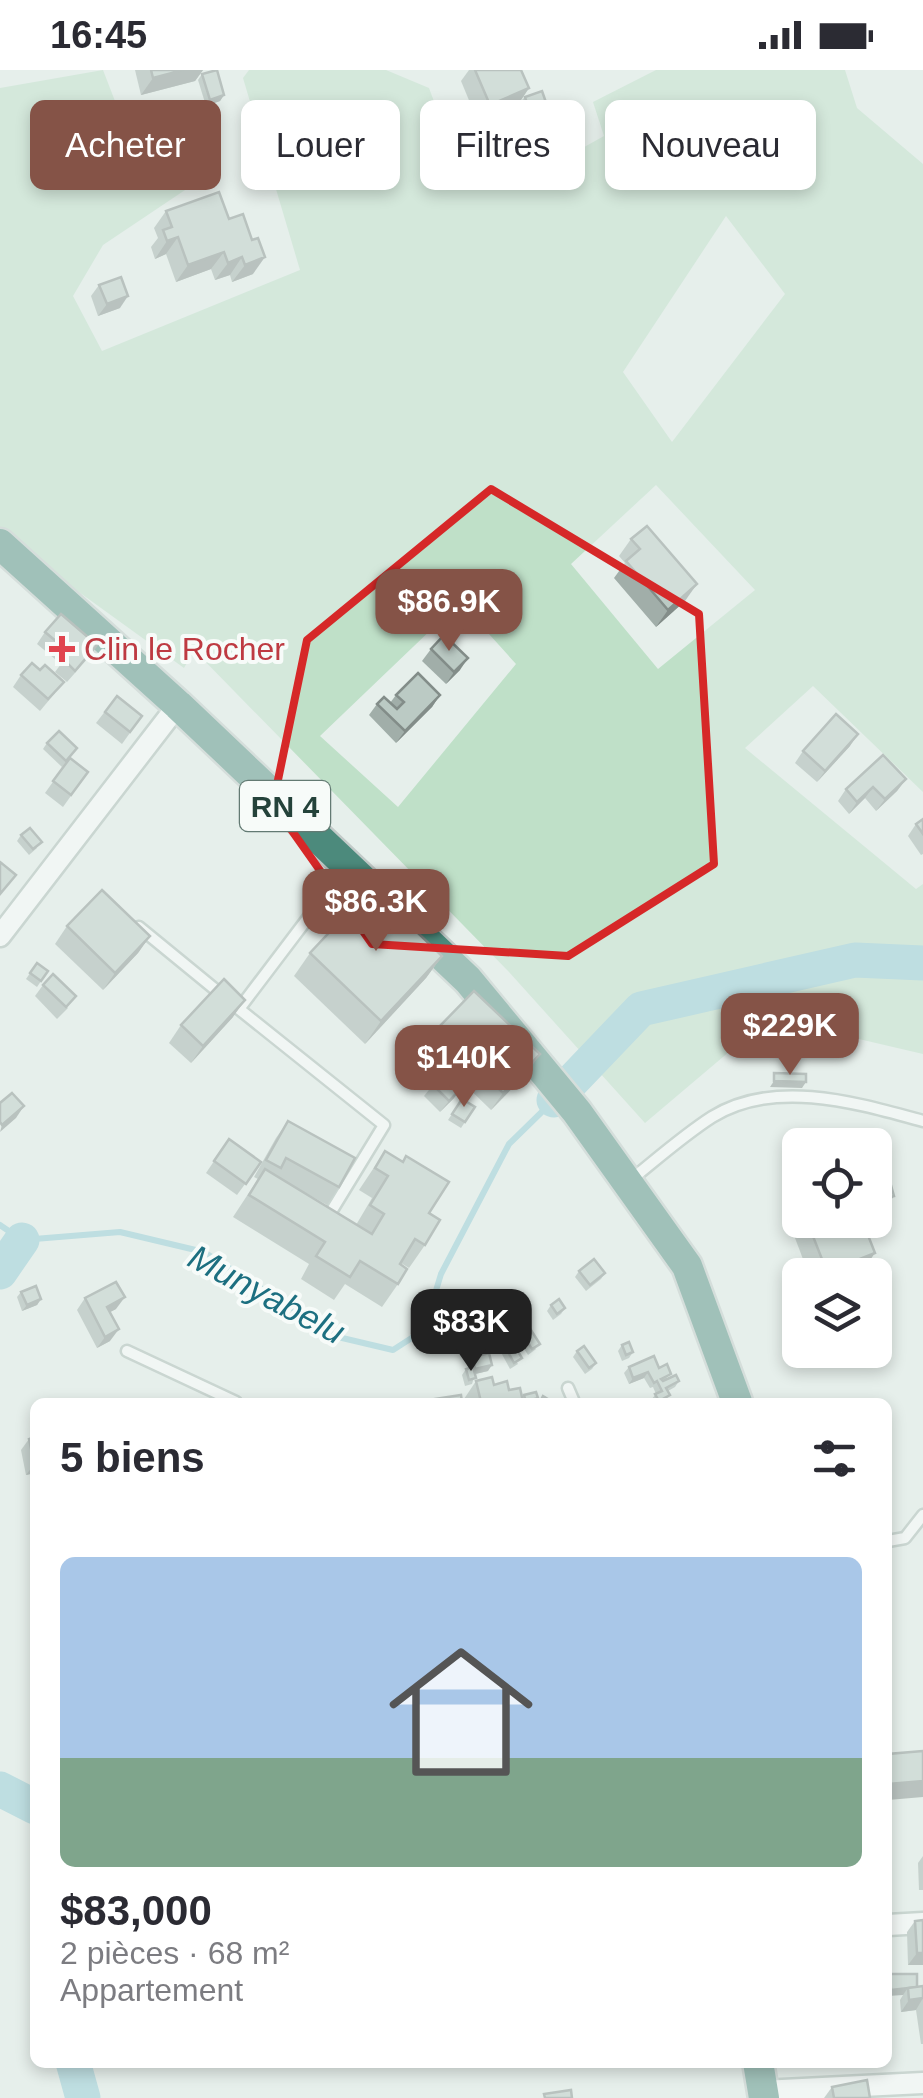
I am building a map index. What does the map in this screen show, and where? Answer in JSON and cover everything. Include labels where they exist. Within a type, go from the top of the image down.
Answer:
[{"type":"highway","name":"RN 4","points":[[0,544],[468,980],[577,1112],[628,1182]]},
{"type":"highway","points":[[628,1182],[687,1266],[736,1398]]},
{"type":"street","points":[[0,936],[178,706]]},
{"type":"street","points":[[892,1925],[923,1923]]},
{"type":"street","points":[[761,2084],[923,2083]]},
{"type":"lane","points":[[239,1009],[347,865]]},
{"type":"lane","points":[[124,914],[384,1124],[325,1220]]},
{"type":"lane","points":[[628,1182],[713,1116],[752,1099],[791,1097],[852,1102],[923,1121]]},
{"type":"lane","points":[[127,1351],[227,1398]]},
{"type":"lane","points":[[568,1388],[572,1398]]},
{"type":"lane","points":[[892,1540],[906,1538],[923,1514]]},
{"type":"highlighted area","points":[[491,489],[699,614],[714,864],[568,956],[372,944],[273,804],[307,640]]},
{"type":"green space","points":[[103,70],[115,100],[30,100],[30,190],[185,190],[103,245],[73,296],[102,351],[300,270],[276,190],[400,190],[400,100],[250,100],[243,78],[249,70],[386,70],[429,88],[433,100],[420,100],[420,190],[585,190],[585,147],[604,136],[593,102],[656,70],[845,70],[857,108],[923,164],[923,792],[813,686],[745,748],[916,889],[923,884],[923,1054],[769,1018],[645,1123],[509,972],[194,650],[184,668],[0,535],[0,88]],"holes":[[[726,216],[785,294],[672,442],[623,372]],[[656,485],[755,590],[658,669],[571,564]],[[460,602],[516,664],[398,807],[320,736]]]},
{"type":"building","points":[[151,70],[183,70],[153,78]]},
{"type":"building","points":[[217,70],[224,95],[210,100],[202,74]]},
{"type":"building","points":[[475,70],[521,70],[529,88],[501,100],[488,100]]},
{"type":"building","points":[[542,91],[545,100],[526,100],[525,97]]},
{"type":"building","points":[[219,192],[229,219],[243,214],[252,240],[258,238],[265,257],[245,265],[242,257],[228,263],[224,252],[188,265],[178,237],[167,241],[163,230],[172,227],[166,211]]},
{"type":"building","points":[[121,277],[128,296],[107,304],[99,285]]},
{"type":"building","points":[[647,526],[697,584],[668,610],[626,561],[640,549],[631,539]]},
{"type":"building","points":[[61,614],[97,645],[75,671],[64,660],[70,653],[45,632]]},
{"type":"building","points":[[444,635],[468,658],[454,672],[431,649]]},
{"type":"building","points":[[32,663],[40,670],[45,665],[64,682],[48,699],[21,675]]},
{"type":"building","points":[[418,673],[440,695],[405,731],[377,704],[384,697],[397,709],[404,702],[396,695]]},
{"type":"building","points":[[117,696],[142,716],[130,732],[105,712]]},
{"type":"building","points":[[836,714],[858,734],[825,771],[803,751]]},
{"type":"building","points":[[59,731],[77,748],[66,761],[47,743]]},
{"type":"building","points":[[883,755],[906,779],[885,799],[873,787],[857,802],[846,789]]},
{"type":"building","points":[[70,758],[88,772],[71,795],[53,781]]},
{"type":"building","points":[[30,828],[42,842],[33,849],[21,835]]},
{"type":"building","points":[[0,862],[16,875],[0,894]]},
{"type":"building","points":[[371,888],[442,956],[381,1021],[310,953]]},
{"type":"building","points":[[102,890],[150,936],[115,973],[67,926]]},
{"type":"building","points":[[37,963],[48,971],[41,981],[30,973]]},
{"type":"building","points":[[53,974],[76,996],[66,1007],[43,985]]},
{"type":"building","points":[[224,979],[245,1000],[203,1046],[181,1025]]},
{"type":"building","points":[[474,991],[540,1054],[503,1093],[437,1029]]},
{"type":"building","points":[[446,1071],[463,1086],[449,1101],[433,1085]]},
{"type":"building","points":[[774,1073],[806,1074],[806,1082],[774,1081]]},
{"type":"building","points":[[12,1093],[24,1106],[2,1125],[0,1103]]},
{"type":"building","points":[[462,1099],[475,1107],[465,1122],[452,1114]]},
{"type":"building","points":[[288,1121],[355,1158],[339,1187],[286,1158],[281,1168],[266,1160]]},
{"type":"building","points":[[229,1139],[261,1162],[246,1184],[214,1161]]},
{"type":"building","points":[[385,1151],[403,1162],[406,1156],[449,1182],[429,1213],[440,1220],[425,1245],[415,1239],[400,1264],[407,1269],[398,1284],[360,1261],[350,1277],[316,1256],[325,1242],[249,1195],[265,1169],[372,1234],[384,1214],[370,1205],[388,1176],[375,1168]]},
{"type":"building","points":[[814,1238],[869,1238],[875,1253],[862,1258],[822,1258]]},
{"type":"building","points":[[594,1259],[605,1273],[590,1285],[579,1271]]},
{"type":"building","points":[[116,1282],[125,1297],[107,1307],[119,1329],[105,1337],[85,1298]]},
{"type":"building","points":[[36,1286],[41,1299],[27,1305],[21,1292]]},
{"type":"building","points":[[559,1299],[565,1308],[557,1314],[551,1305]]},
{"type":"building","points":[[529,1327],[540,1344],[532,1349],[521,1332]]},
{"type":"building","points":[[508,1335],[522,1358],[514,1363],[501,1339]]},
{"type":"building","points":[[629,1342],[633,1352],[626,1355],[622,1345]]},
{"type":"building","points":[[584,1346],[596,1363],[589,1368],[577,1351]]},
{"type":"building","points":[[489,1353],[492,1365],[475,1369],[473,1357]]},
{"type":"building","points":[[654,1356],[659,1368],[667,1364],[671,1374],[663,1381],[676,1375],[679,1381],[666,1388],[670,1395],[657,1398],[655,1394],[662,1391],[657,1381],[654,1383],[648,1372],[633,1378],[629,1367]]},
{"type":"building","points":[[473,1367],[476,1378],[469,1380],[466,1369]]},
{"type":"building","points":[[492,1377],[494,1385],[507,1381],[509,1390],[520,1388],[522,1398],[480,1398],[476,1381]]},
{"type":"building","points":[[923,1751],[923,1781],[892,1784],[892,1754]]},
{"type":"building","points":[[923,1920],[923,1953],[917,1953],[915,1921]]},
{"type":"building","points":[[892,1974],[917,1974],[917,1987],[892,1990]]},
{"type":"building","points":[[923,1986],[923,1998],[909,2000],[908,1988]]},
{"type":"building","points":[[867,2080],[870,2098],[834,2098],[832,2087]]},
{"type":"building","points":[[571,2090],[572,2098],[545,2098],[544,2094]]},
{"type":"waterway","name":"Munyabelu","points":[[554,1100],[641,1009],[855,960],[923,963]]},
{"type":"waterway","name":"Munyabelu","points":[[0,1225],[22,1240],[120,1232],[204,1252],[338,1337],[393,1350],[424,1330],[441,1274],[509,1144],[554,1100]]},
{"type":"waterway","name":"Munyabelu","points":[[0,1272],[22,1240]]},
{"type":"waterway","name":"Munyabelu","points":[[0,1789],[30,1804]]},
{"type":"waterway","name":"Munyabelu","points":[[75,2068],[83,2098]]},
{"type":"place","name":"Clin le Rocher","points":[[62,649]]}]
